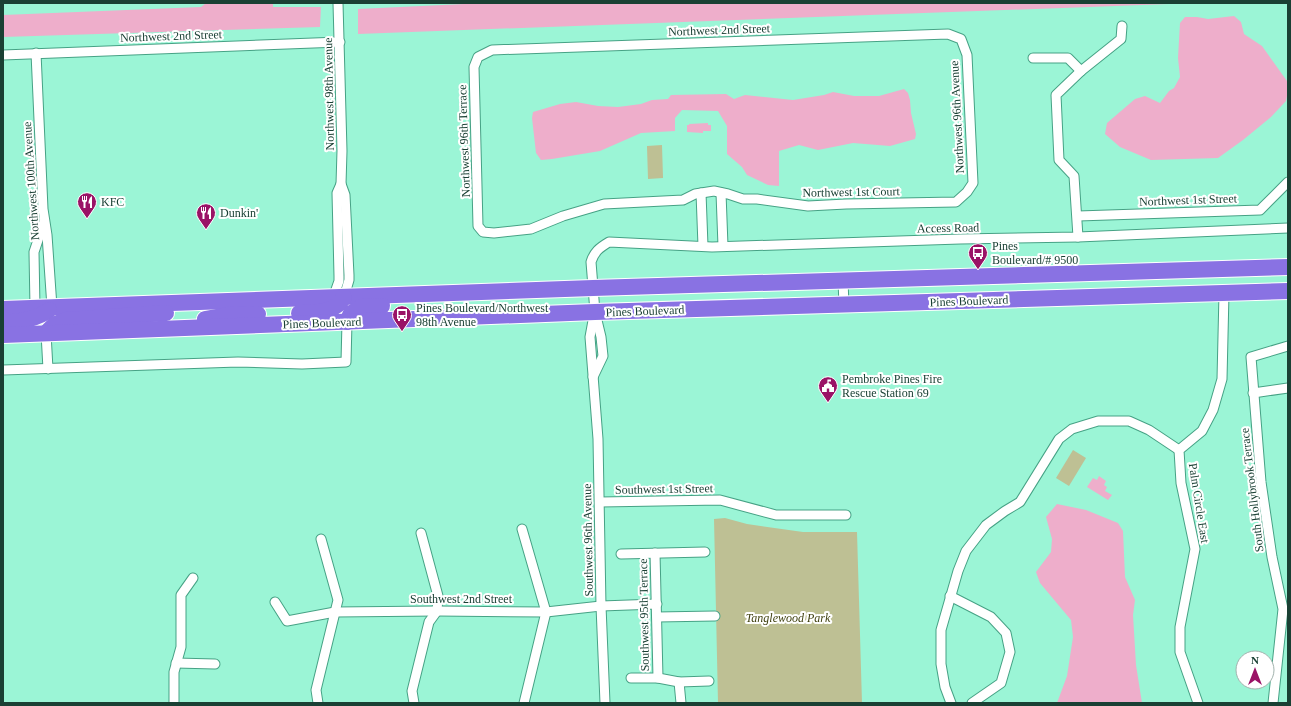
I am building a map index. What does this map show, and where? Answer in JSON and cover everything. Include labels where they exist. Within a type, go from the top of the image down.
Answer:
[{"type":"highway","name":"Pines Boulevard","points":[[3,309],[52,306],[593,288],[1284,267]]},
{"type":"highway","points":[[1224,293],[1226,285],[1231,280],[1284,267]]},
{"type":"highway","name":"Pines Boulevard","points":[[3,334],[595,312],[1288,291]]},
{"type":"highway","points":[[346,322],[351,312],[361,307],[429,303],[466,293]]},
{"type":"highway","points":[[161,329],[227,315],[319,312],[334,308],[340,304],[339,297]]},
{"type":"highway","points":[[46,333],[55,324],[66,320],[166,313],[188,308],[201,302]]},
{"type":"highway","points":[[3,323],[39,316],[52,306]]},
{"type":"street","name":"Northwest 98th Avenue","points":[[338,3],[342,151],[341,184],[345,194],[349,275],[349,280],[339,297]]},
{"type":"street","points":[[1078,238],[1078,216],[1074,176],[1059,160],[1056,95],[1080,71],[1121,39],[1122,26]]},
{"type":"street","name":"Northwest 2nd Street","points":[[478,57],[492,50],[948,34],[961,39]]},
{"type":"street","name":"Northwest 96th Avenue","points":[[961,39],[967,55],[973,183],[962,199]]},
{"type":"street","name":"Northwest 2nd Street","points":[[3,55],[340,42]]},
{"type":"street","name":"Northwest 100th Avenue","points":[[36,53],[43,209],[47,235],[52,306]]},
{"type":"street","name":"Northwest 96th Terrace","points":[[478,57],[474,67],[478,226]]},
{"type":"street","points":[[1033,58],[1068,58],[1080,71]]},
{"type":"street","name":"Northwest 1st Street","points":[[1078,216],[1260,210],[1288,182]]},
{"type":"street","name":"Northwest 1st Court","points":[[478,226],[483,232],[494,233],[531,229],[563,216],[604,204],[683,200],[695,194],[714,191],[743,199],[757,199],[808,206],[956,202],[962,199]]},
{"type":"street","points":[[701,193],[703,246]]},
{"type":"street","points":[[721,193],[723,246]]},
{"type":"street","points":[[35,308],[34,252],[44,221]]},
{"type":"street","name":"Access Road","points":[[609,242],[723,246],[960,239],[1078,238],[1288,228]]},
{"type":"street","name":"Southwest 96th Avenue","points":[[605,703],[601,606],[598,440],[593,377],[603,356],[601,337],[595,312],[591,262],[598,248],[609,242]]},
{"type":"street","points":[[843,281],[844,305]]},
{"type":"street","name":"Palm Circle East","points":[[1198,703],[1180,652],[1180,626],[1195,549],[1181,483],[1179,450],[1202,431],[1213,410],[1222,379],[1224,293]]},
{"type":"street","points":[[3,370],[233,363],[302,364],[346,362],[346,322]]},
{"type":"street","points":[[46,333],[48,369]]},
{"type":"street","name":"South Hollybrook Terrace","points":[[1273,703],[1283,608],[1272,557],[1260,482],[1251,357],[1288,346]]},
{"type":"street","points":[[1253,393],[1288,388]]},
{"type":"street","points":[[951,703],[945,687],[941,664],[941,630],[950,596],[966,551],[986,525],[1005,510],[1020,502],[1059,439],[1072,429],[1098,421],[1129,421],[1149,430],[1179,450]]},
{"type":"street","name":"Southwest 1st Street","points":[[600,502],[720,500],[776,515],[846,515]]},
{"type":"street","points":[[522,529],[546,612],[533,671],[524,703]]},
{"type":"street","points":[[414,703],[412,691],[429,622],[437,611],[438,596],[421,533]]},
{"type":"street","points":[[318,703],[316,690],[338,600],[321,539]]},
{"type":"street","points":[[621,554],[705,552]]},
{"type":"street","name":"Southwest 95th Terrace","points":[[655,553],[658,678]]},
{"type":"street","points":[[174,703],[174,672],[181,647],[181,595],[193,578]]},
{"type":"street","points":[[950,596],[991,616],[1006,634],[1010,652],[1001,683],[972,703]]},
{"type":"street","name":"Southwest 2nd Street","points":[[276,602],[287,621],[335,612],[546,612],[601,606],[657,604]]},
{"type":"street","points":[[657,617],[715,616]]},
{"type":"street","points":[[176,663],[215,664]]},
{"type":"street","points":[[630,678],[658,678],[679,682],[709,681]]},
{"type":"street","points":[[679,682],[680,703]]},
{"type":"green space","points":[[662,145],[663,178],[648,179],[647,146]]},
{"type":"green space","points":[[1073,450],[1086,458],[1069,486],[1056,478]]},
{"type":"green space","name":"Tanglewood Park","points":[[725,518],[747,524],[803,532],[857,532],[862,703],[718,703],[714,519]]},
{"type":"shaded area","points":[[206,3],[273,3],[273,7],[321,7],[320,27],[3,37],[3,15],[201,7]]},
{"type":"shaded area","points":[[485,3],[1195,3],[358,34],[358,9]]},
{"type":"shaded area","points":[[1234,16],[1241,22],[1244,34],[1262,46],[1287,81],[1288,91],[1286,101],[1271,117],[1218,158],[1151,160],[1120,147],[1105,134],[1107,123],[1135,99],[1145,96],[1160,103],[1169,91],[1174,88],[1180,77],[1178,58],[1180,23],[1185,17],[1208,19]]},
{"type":"shaded area","points":[[904,89],[908,93],[910,100],[911,113],[916,134],[915,139],[890,146],[853,143],[818,150],[799,145],[779,151],[779,186],[768,185],[747,175],[742,167],[727,154],[727,126],[718,111],[682,110],[675,118],[675,131],[641,133],[600,151],[541,160],[536,153],[532,118],[533,112],[560,104],[576,102],[598,106],[618,107],[641,104],[652,100],[668,99],[671,95],[726,94],[734,99],[745,95],[793,100],[833,92],[854,96],[879,96]]},
{"type":"shaded area","points":[[708,123],[708,125],[711,125],[711,131],[703,131],[703,133],[687,132],[687,125],[689,124]]},
{"type":"shaded area","points":[[1099,476],[1106,481],[1104,485],[1107,487],[1105,491],[1112,495],[1108,500],[1087,487],[1093,478],[1097,480]]},
{"type":"shaded area","points":[[1057,504],[1086,510],[1118,523],[1123,531],[1125,577],[1135,600],[1133,615],[1136,665],[1142,703],[1057,703],[1067,676],[1073,637],[1071,620],[1040,583],[1036,572],[1051,552],[1052,539],[1046,517]]},
{"type":"place","name":"KFC","points":[[87,219]]},
{"type":"place","name":"Dunkin'","points":[[206,230]]},
{"type":"place","name":"Pines Boulevard/# 9500","points":[[978,270]]},
{"type":"place","name":"Pines Boulevard/Northwest 98th Avenue","points":[[402,332]]},
{"type":"place","name":"Pembroke Pines Fire Rescue Station 69","points":[[828,403]]}]
